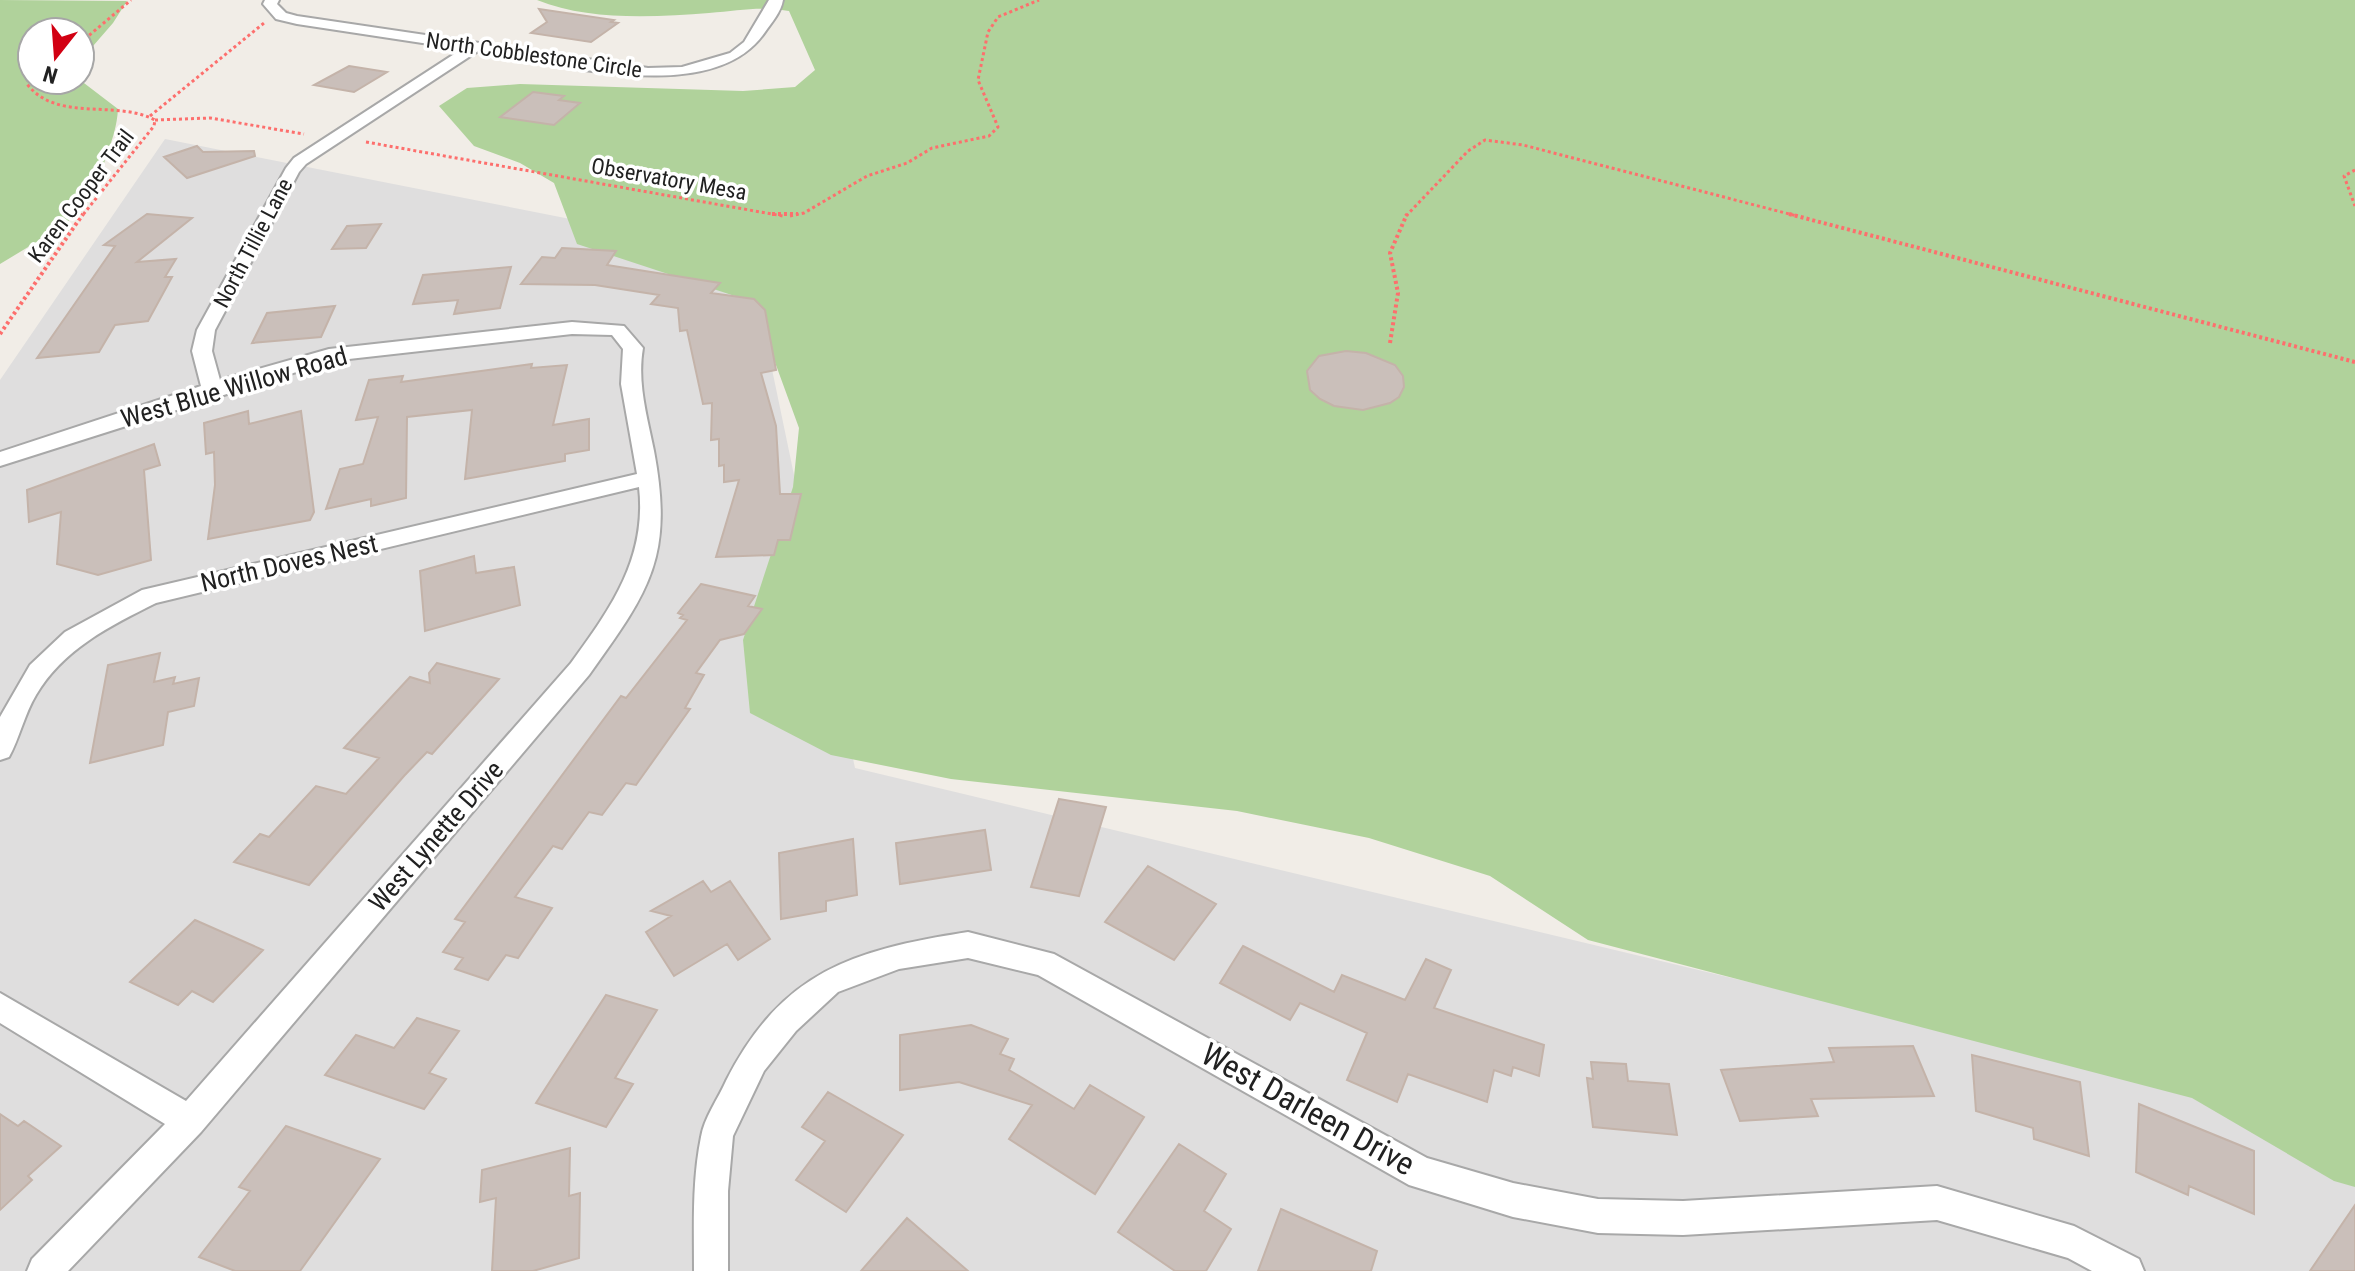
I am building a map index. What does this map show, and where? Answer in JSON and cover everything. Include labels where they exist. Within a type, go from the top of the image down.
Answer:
[{"type":"street","name":"North Cobblestone Circle","points":[[272,0],[270,4],[281,16],[297,20],[648,72],[711,66],[742,51],[775,7],[776,0]]},
{"type":"street","name":"North Tillie Lane","points":[[212,389],[202,351],[206,330],[269,206],[292,171],[337,136],[474,47]]},
{"type":"street","name":"West Blue Willow Road","points":[[0,459],[212,389],[329,355],[572,328],[617,330]]},
{"type":"street","name":"West Lynette Drive","points":[[44,1271],[190,1121],[580,669],[610,627],[636,579],[651,536],[648,478],[628,370],[633,348],[617,330]]},
{"type":"street","name":"North Doves Nest","points":[[0,750],[13,710],[46,658],[94,623],[150,596],[648,478]]},
{"type":"street","name":"West Darleen Drive","points":[[711,1271],[711,1191],[717,1134],[753,1061],[785,1021],[828,982],[899,956],[968,945],[1044,963],[1421,1173],[1513,1200],[1598,1216],[1683,1218],[1937,1203],[2074,1243],[2127,1271]]},
{"type":"street","points":[[0,1007],[190,1121]]},
{"type":"path","points":[[96,30],[131,0]]},
{"type":"path","name":"Observatory Mesa","points":[[153,118],[210,118],[337,136],[787,217],[804,213],[867,176],[907,163],[932,148],[996,132],[978,80],[988,32],[998,17],[1039,0]]},
{"type":"path","points":[[153,118],[265,22]]},
{"type":"path","name":"Karen Cooper Trail","points":[[0,334],[71,230],[154,126],[153,118],[46,101],[36,96]]},
{"type":"path","points":[[1390,343],[1398,293],[1390,253],[1407,214],[1468,151],[1485,140],[1523,145],[2355,362]]},
{"type":"path","points":[[2355,170],[2344,176],[2347,192],[2355,206]]},
{"type":"shaded area","points":[[165,139],[748,254],[855,768],[2224,1096],[2355,919],[2355,1271],[0,1271],[0,380]]},
{"type":"green space","points":[[0,0],[127,1],[96,43],[96,16],[16,16],[16,96],[96,96],[96,92],[118,109],[98,193],[63,226],[0,264]]},
{"type":"green space","points":[[537,0],[2355,0],[2355,1187],[2334,1181],[2192,1098],[1588,940],[1490,876],[1369,838],[1237,811],[951,779],[831,755],[750,713],[743,640],[793,487],[799,428],[753,302],[577,244],[554,183],[520,163],[474,146],[439,106],[467,88],[520,84],[743,91],[795,87],[815,70],[789,11],[758,9],[622,16],[578,11]]},
{"type":"building","points":[[539,9],[618,23],[591,42],[531,33],[547,22]]},
{"type":"building","points":[[349,66],[387,72],[354,92],[314,85]]},
{"type":"building","points":[[533,92],[564,96],[559,100],[580,103],[554,125],[500,117]]},
{"type":"building","points":[[197,146],[203,152],[254,151],[255,156],[187,178],[164,157]]},
{"type":"building","points":[[147,214],[192,218],[137,262],[176,259],[165,277],[172,277],[148,321],[115,325],[99,352],[37,358],[115,246],[104,245]]},
{"type":"building","points":[[381,224],[366,248],[332,249],[347,226]]},
{"type":"building","points":[[562,248],[616,251],[607,265],[720,283],[711,293],[754,299],[765,310],[776,370],[761,373],[776,426],[780,494],[801,494],[790,540],[778,540],[774,555],[716,557],[739,480],[724,482],[724,465],[719,466],[719,439],[711,440],[712,403],[703,404],[687,330],[680,331],[678,308],[651,304],[659,295],[595,285],[521,284],[542,257],[555,258]]},
{"type":"building","points":[[511,267],[500,308],[454,314],[458,300],[413,304],[423,275]]},
{"type":"building","points":[[335,306],[321,337],[252,343],[267,313]]},
{"type":"building","points":[[1346,351],[1366,353],[1395,365],[1403,376],[1404,387],[1399,397],[1390,403],[1363,410],[1334,406],[1320,399],[1310,390],[1307,371],[1319,356]]},
{"type":"building","points":[[532,364],[531,368],[567,365],[553,425],[589,419],[589,450],[565,454],[565,461],[465,479],[472,410],[407,417],[406,498],[371,506],[371,499],[326,509],[340,469],[363,464],[378,417],[356,420],[369,380],[403,376],[401,382]]},
{"type":"building","points":[[248,411],[249,424],[301,411],[314,512],[310,520],[208,539],[215,485],[214,452],[206,454],[204,423]]},
{"type":"building","points":[[154,444],[160,465],[144,470],[151,560],[98,575],[57,564],[61,512],[29,522],[27,490]]},
{"type":"building","points":[[474,556],[476,573],[514,567],[520,605],[425,631],[420,571]]},
{"type":"building","points":[[701,584],[755,596],[748,606],[762,609],[744,634],[720,640],[696,673],[704,675],[685,708],[690,709],[636,785],[626,783],[602,815],[589,812],[562,849],[553,846],[515,897],[552,908],[518,958],[506,955],[488,980],[455,969],[463,958],[443,952],[465,922],[455,919],[621,696],[626,698],[687,620],[680,618],[683,615],[678,613]]},
{"type":"building","points":[[160,653],[154,682],[175,677],[173,684],[199,678],[194,706],[168,712],[163,745],[90,763],[108,665]]},
{"type":"building","points":[[437,663],[499,679],[432,754],[427,752],[404,776],[309,885],[234,862],[260,834],[269,837],[316,786],[346,794],[379,758],[344,748],[410,677],[430,683],[429,673]]},
{"type":"building","points":[[1059,799],[1106,807],[1079,896],[1031,887]]},
{"type":"building","points":[[985,830],[991,870],[900,884],[896,843]]},
{"type":"building","points":[[853,839],[857,895],[826,901],[826,911],[781,919],[779,853]]},
{"type":"building","points":[[1148,866],[1216,904],[1174,960],[1105,922]]},
{"type":"building","points":[[703,881],[711,892],[730,881],[770,939],[738,960],[727,944],[674,976],[646,932],[671,916],[651,911]]},
{"type":"building","points":[[195,920],[263,950],[213,1002],[192,991],[178,1005],[130,982]]},
{"type":"building","points":[[1243,946],[1334,992],[1342,975],[1405,1000],[1426,959],[1451,970],[1434,1008],[1544,1045],[1539,1076],[1513,1067],[1511,1076],[1494,1070],[1487,1102],[1408,1074],[1397,1102],[1347,1080],[1367,1033],[1300,1003],[1290,1020],[1220,983]]},
{"type":"building","points":[[606,995],[657,1010],[615,1078],[633,1084],[606,1127],[536,1103]]},
{"type":"building","points":[[417,1018],[459,1031],[429,1073],[446,1079],[424,1109],[325,1075],[356,1035],[394,1048]]},
{"type":"building","points":[[971,1025],[1008,1039],[1000,1054],[1014,1059],[1009,1070],[1074,1109],[1090,1085],[1144,1117],[1095,1194],[1009,1139],[1032,1105],[959,1082],[900,1090],[900,1035]]},
{"type":"building","points":[[1913,1046],[1934,1096],[1811,1099],[1818,1116],[1740,1121],[1721,1070],[1834,1062],[1829,1048]]},
{"type":"building","points":[[1972,1055],[2080,1082],[2089,1156],[2034,1139],[2033,1128],[1976,1111]]},
{"type":"building","points":[[1591,1062],[1626,1064],[1628,1081],[1669,1084],[1677,1135],[1593,1127],[1587,1078],[1593,1079]]},
{"type":"building","points":[[828,1092],[903,1135],[846,1212],[796,1180],[825,1141],[802,1127]]},
{"type":"building","points":[[2139,1104],[2254,1151],[2254,1214],[2189,1186],[2188,1195],[2136,1172]]},
{"type":"building","points":[[0,1114],[18,1126],[24,1121],[61,1146],[28,1176],[32,1180],[0,1210]]},
{"type":"building","points":[[286,1126],[380,1159],[300,1271],[235,1271],[199,1257],[250,1191],[239,1187]]},
{"type":"building","points":[[1179,1144],[1226,1174],[1204,1211],[1231,1229],[1206,1271],[1175,1271],[1118,1232]]},
{"type":"building","points":[[570,1148],[569,1196],[580,1193],[579,1258],[533,1271],[492,1271],[496,1198],[480,1202],[482,1170]]},
{"type":"building","points":[[2355,1205],[2355,1271],[2310,1271]]},
{"type":"building","points":[[1281,1209],[1377,1251],[1371,1271],[1258,1271]]},
{"type":"building","points":[[907,1218],[968,1271],[861,1271]]}]
